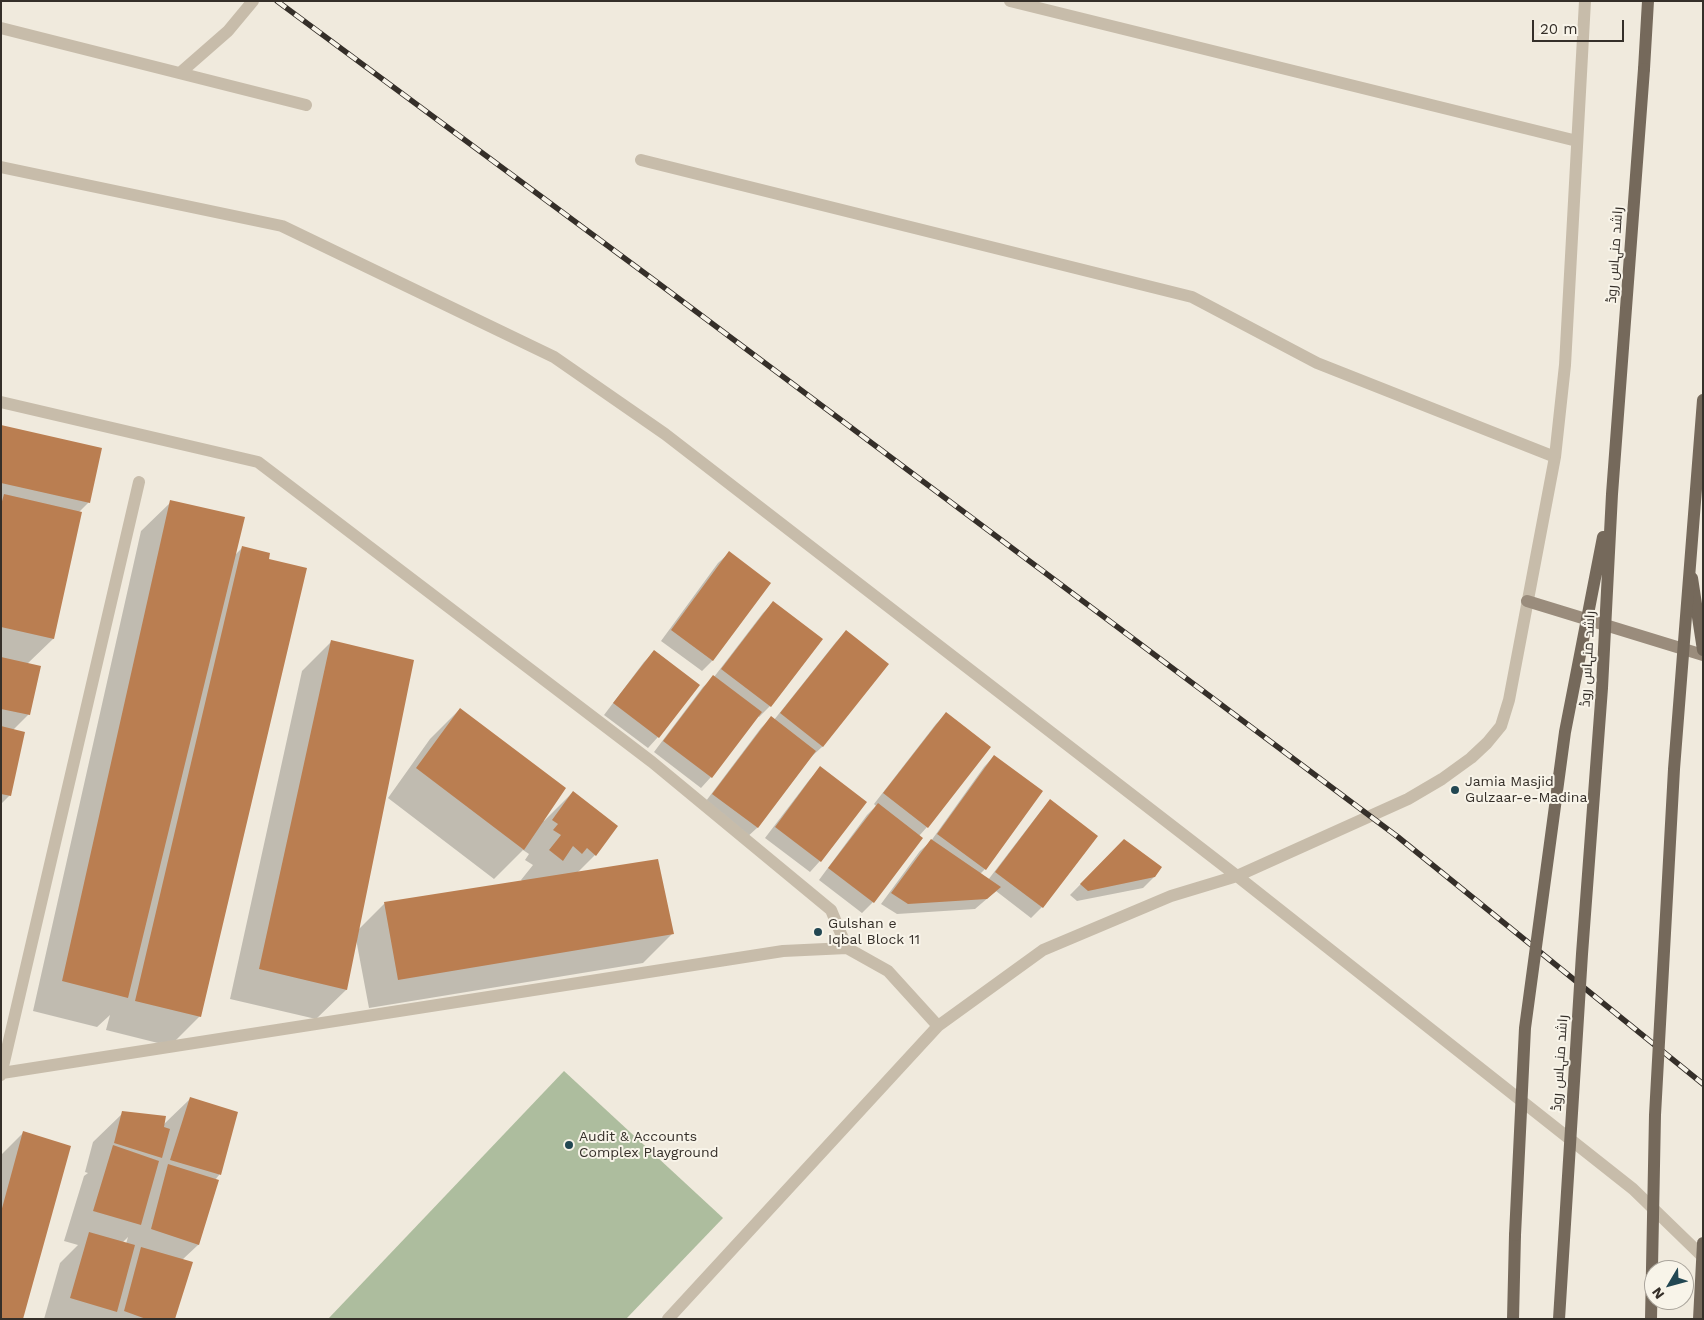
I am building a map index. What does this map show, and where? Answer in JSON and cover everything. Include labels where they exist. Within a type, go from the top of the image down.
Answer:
[{"type":"main road","name":"راشد منہاس روڈ","points":[[1559,1319],[1582,954],[1602,688],[1612,494],[1648,1]]},
{"type":"main road","points":[[1651,1319],[1655,1115],[1674,769],[1703,400]]},
{"type":"main road","points":[[1513,1319],[1525,1028],[1565,732],[1612,494]]},
{"type":"main road","points":[[1691,571],[1703,650]]},
{"type":"main road","points":[[1699,1319],[1703,1243]]},
{"type":"street","points":[[180,73],[228,31],[253,1]]},
{"type":"street","points":[[1010,1],[1577,141]]},
{"type":"street","points":[[668,1319],[938,1026],[1043,950],[1171,896],[1237,876],[1408,799],[1471,758],[1488,743],[1501,726],[1509,700],[1555,457],[1565,365],[1585,1]]},
{"type":"street","points":[[1,28],[306,105]]},
{"type":"street","points":[[641,160],[1192,297],[1317,363],[1555,457]]},
{"type":"street","points":[[1,167],[282,226],[554,358],[665,434],[1237,876],[1633,1190],[1703,1257]]},
{"type":"street","points":[[1,402],[258,462],[652,762],[831,910],[847,948]]},
{"type":"street","points":[[139,482],[1,1074],[783,951],[847,948],[888,971],[938,1026]]},
{"type":"street","points":[[1528,601],[1703,654]]},
{"type":"green space","name":"Audit & Accounts Complex Playground","points":[[564,1071],[723,1218],[626,1319],[328,1319]]},
{"type":"building","points":[[1,425],[102,448],[90,503],[1,483]]},
{"type":"building","points":[[4,494],[82,512],[54,639],[1,627],[1,505]]},
{"type":"building","points":[[170,500],[245,517],[128,998],[62,981]]},
{"type":"building","points":[[242,546],[270,553],[269,559],[307,568],[201,1017],[135,1001]]},
{"type":"building","points":[[729,551],[771,583],[713,661],[671,630]]},
{"type":"building","points":[[773,601],[823,639],[771,707],[721,669]]},
{"type":"building","points":[[846,630],[889,664],[823,747],[780,713]]},
{"type":"building","points":[[331,640],[414,660],[347,990],[259,969]]},
{"type":"building","points":[[654,650],[700,685],[659,738],[613,703]]},
{"type":"building","points":[[1,657],[41,666],[30,715],[1,709]]},
{"type":"building","points":[[713,675],[762,712],[712,778],[663,741]]},
{"type":"building","points":[[460,708],[566,788],[524,850],[416,768]]},
{"type":"building","points":[[946,712],[991,747],[928,828],[883,793]]},
{"type":"building","points":[[771,716],[816,751],[758,828],[712,794]]},
{"type":"building","points":[[1,726],[25,732],[11,796],[1,794]]},
{"type":"building","points":[[994,755],[1043,791],[986,870],[937,834]]},
{"type":"building","points":[[820,766],[867,802],[821,862],[775,827]]},
{"type":"building","points":[[573,791],[618,826],[596,856],[587,848],[582,854],[573,846],[563,861],[549,850],[561,835],[553,830],[558,824],[552,820]]},
{"type":"building","points":[[1050,799],[1098,836],[1043,908],[995,872]]},
{"type":"building","points":[[878,803],[923,838],[874,903],[828,868]]},
{"type":"building","points":[[931,839],[1001,887],[987,899],[908,904],[891,893]]},
{"type":"building","points":[[1124,839],[1162,867],[1155,877],[1088,891],[1080,884]]},
{"type":"building","points":[[658,859],[674,934],[398,980],[384,902]]},
{"type":"building","points":[[190,1097],[238,1112],[221,1175],[170,1160]]},
{"type":"building","points":[[122,1111],[166,1116],[164,1127],[170,1129],[162,1158],[114,1143]]},
{"type":"building","points":[[23,1131],[71,1146],[23,1319],[1,1319],[1,1212]]},
{"type":"building","points":[[113,1145],[159,1161],[141,1225],[93,1211]]},
{"type":"building","points":[[168,1164],[219,1180],[199,1245],[151,1229]]},
{"type":"building","points":[[89,1232],[135,1245],[117,1312],[70,1298]]},
{"type":"building","points":[[141,1247],[193,1262],[175,1319],[146,1319],[124,1311]]},
{"type":"railway","points":[[277,1],[658,283],[1398,837],[1703,1084]]},
{"type":"place","name":"Jamia Masjid Gulzaar-e-Madina","points":[[1455,790]]},
{"type":"place","name":"Gulshan e Iqbal Block 11","points":[[818,932]]},
{"type":"place","name":"Audit & Accounts Complex Playground","points":[[569,1145]]}]
